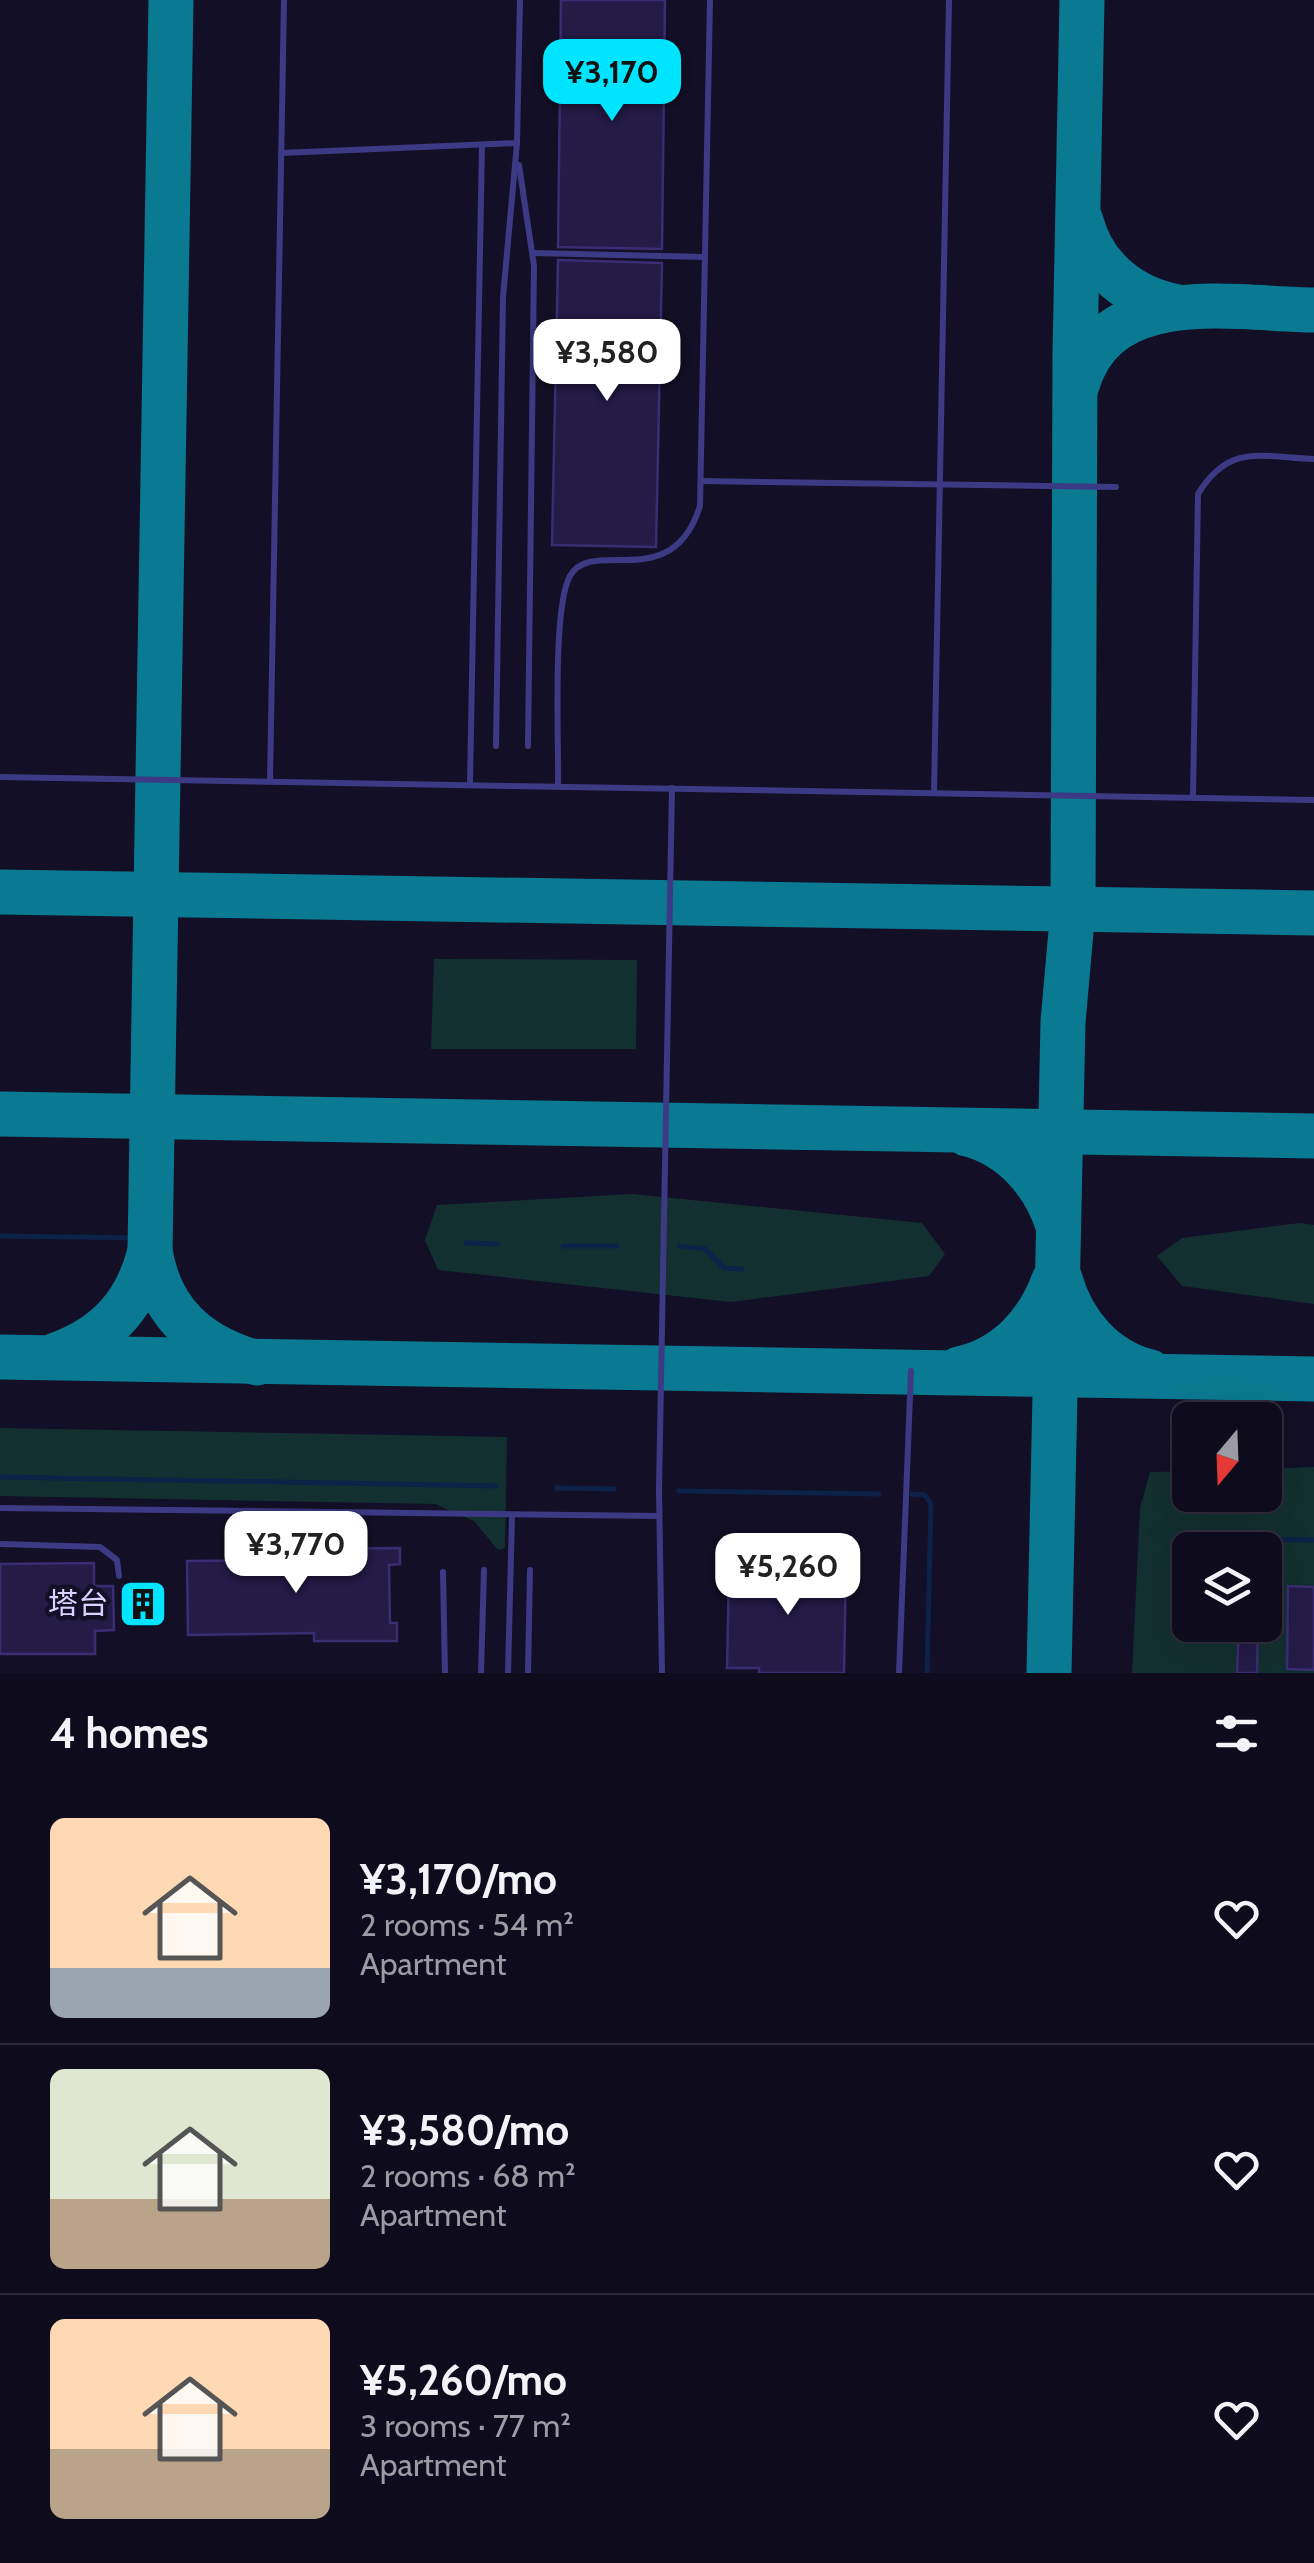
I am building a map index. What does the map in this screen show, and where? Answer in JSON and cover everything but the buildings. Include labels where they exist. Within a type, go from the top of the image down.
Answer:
[{"type":"lane","points":[[270,780],[284,0]]},
{"type":"lane","points":[[496,746],[502,297],[517,143],[520,0]]},
{"type":"lane","points":[[558,786],[562,617],[569,577],[576,568],[593,561],[637,561],[675,548],[696,521],[701,481],[710,0]]},
{"type":"lane","points":[[934,793],[948,0]]},
{"type":"lane","points":[[281,153],[517,143]]},
{"type":"lane","points":[[517,143],[533,253],[528,746]]},
{"type":"lane","points":[[470,784],[482,145]]},
{"type":"lane","points":[[533,253],[705,258]]},
{"type":"lane","points":[[1193,798],[1198,494],[1213,470],[1235,456],[1314,459]]},
{"type":"lane","points":[[701,481],[1116,486]]},
{"type":"lane","points":[[0,777],[1314,800]]},
{"type":"lane","points":[[662,1673],[659,1516],[672,788]]},
{"type":"lane","points":[[899,1673],[912,1371]]},
{"type":"lane","points":[[0,1508],[659,1516]]},
{"type":"lane","points":[[508,1673],[512,1516]]},
{"type":"lane","points":[[0,1544],[100,1547],[117,1560],[119,1576]]},
{"type":"lane","points":[[481,1673],[484,1570]]},
{"type":"lane","points":[[528,1673],[530,1570]]},
{"type":"lane","points":[[444,1572],[445,1673]]},
{"type":"green space","points":[[434,959],[637,960],[636,1049],[431,1049]]},
{"type":"green space","points":[[632,1194],[922,1223],[945,1254],[929,1276],[731,1302],[438,1270],[425,1240],[437,1205]]},
{"type":"green space","points":[[1299,1223],[1314,1225],[1314,1304],[1182,1286],[1157,1256],[1182,1238]]},
{"type":"green space","points":[[0,1428],[507,1437],[505,1548],[498,1550],[474,1521],[435,1504],[0,1496]]},
{"type":"green space","points":[[1314,1467],[1314,1673],[1132,1673],[1140,1508],[1150,1472],[1172,1471],[1172,1512],[1282,1512],[1282,1468]]},
{"type":"waterway","points":[[0,1236],[142,1238]]},
{"type":"waterway","points":[[466,1243],[498,1244]]},
{"type":"waterway","points":[[563,1246],[617,1246]]},
{"type":"waterway","points":[[680,1246],[705,1249],[724,1268],[742,1269]]},
{"type":"waterway","points":[[0,1477],[496,1486]]},
{"type":"waterway","points":[[557,1488],[614,1489]]},
{"type":"waterway","points":[[679,1491],[879,1494]]},
{"type":"waterway","points":[[912,1494],[925,1495],[931,1504],[927,1673]]},
{"type":"waterway","points":[[1282,1540],[1314,1540]]},
{"type":"taxiway","points":[[171,0],[150,1251],[163,1292],[185,1324],[217,1347],[257,1363]]},
{"type":"taxiway","points":[[1049,1673],[1063,1022],[1073,909],[1075,354],[1082,0]]},
{"type":"taxiway","points":[[1081,221],[1095,253],[1116,279],[1145,297],[1178,307]]},
{"type":"taxiway","points":[[1077,385],[1092,352],[1115,330],[1144,316],[1176,308],[1211,306],[1314,310]]},
{"type":"taxiway","points":[[0,892],[1314,913]]},
{"type":"taxiway","points":[[0,1114],[1314,1136]]},
{"type":"taxiway","points":[[967,1134],[998,1147],[1024,1168],[1045,1195],[1058,1226]]},
{"type":"taxiway","points":[[56,1355],[90,1339],[117,1316],[137,1287],[150,1251]]},
{"type":"taxiway","points":[[1060,1279],[1073,1311],[1092,1338],[1118,1359],[1150,1372]]},
{"type":"taxiway","points":[[959,1369],[991,1357],[1018,1337],[1039,1311],[1054,1280]]},
{"type":"taxiway","points":[[0,1357],[1314,1379]]},
{"type":"place","name":"塔台","points":[[143,1604]]}]
